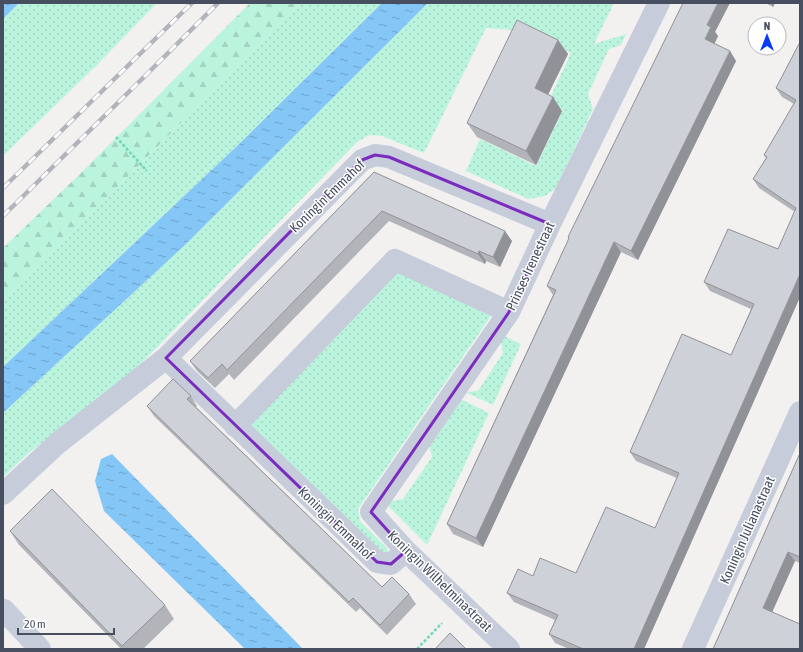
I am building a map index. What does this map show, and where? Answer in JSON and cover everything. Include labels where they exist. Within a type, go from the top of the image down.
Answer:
[{"type":"street","name":"Prinses Irenestraat","points":[[371,512],[509,312],[550,224],[659,3]]},
{"type":"street","name":"Koningin Emmahof","points":[[3,494],[58,444],[166,358],[362,160],[375,155],[389,157],[550,224]]},
{"type":"street","points":[[235,426],[395,260],[509,312]]},
{"type":"street","name":"Koningin Emmahof","points":[[166,358],[377,562],[391,564],[406,550]]},
{"type":"street","name":"Koningin Julianastraat","points":[[694,649],[800,412]]},
{"type":"street","name":"Koningin Wilhelminastraat","points":[[371,512],[406,550],[510,649]]},
{"type":"street","points":[[3,611],[4,610],[40,649]]},
{"type":"path","points":[[116,137],[147,171]]},
{"type":"path","points":[[417,649],[462,603]]},
{"type":"highlighted area","points":[[375,155],[389,157],[550,224],[509,312],[371,512],[406,551],[391,564],[377,562],[166,358],[352,169],[362,160]]},
{"type":"green space","points":[[19,3],[157,3],[97,65],[3,156],[3,19]]},
{"type":"green space","points":[[250,3],[300,3],[3,302],[3,248],[82,172]]},
{"type":"green space","points":[[300,3],[382,3],[236,147],[3,367],[3,302]]},
{"type":"green space","points":[[428,3],[614,3],[594,44],[626,34],[621,45],[609,49],[588,94],[593,109],[556,188],[545,196],[528,199],[466,171],[480,139],[536,166],[563,110],[548,102],[571,53],[525,31],[486,28],[424,153],[382,136],[369,135],[357,142],[132,373],[30,452],[3,477],[3,413],[185,245]]},
{"type":"green space","points":[[397,265],[495,310],[358,509],[360,521],[387,548],[389,553],[386,556],[243,424]]},
{"type":"green space","points":[[504,336],[521,344],[493,405],[465,392],[478,391],[503,353],[501,341]]},
{"type":"green space","points":[[460,399],[489,413],[427,545],[388,506],[391,501],[403,499],[432,457],[429,445]]},
{"type":"water","points":[[3,3],[19,3],[3,19]]},
{"type":"water","points":[[382,3],[428,3],[185,245],[3,413],[3,367],[236,147]]},
{"type":"water","points":[[112,454],[303,649],[245,649],[104,511],[95,481],[101,459]]},
{"type":"building","points":[[683,3],[718,3],[707,25],[711,27],[705,39],[730,51],[631,251],[614,242],[476,538],[447,524],[556,290],[547,286],[569,238],[568,237]]},
{"type":"building","points":[[517,20],[558,40],[535,88],[553,97],[526,151],[467,123]]},
{"type":"building","points":[[800,42],[800,274],[634,649],[583,649],[549,634],[558,615],[507,593],[518,569],[533,576],[540,558],[576,573],[606,507],[655,528],[679,473],[630,452],[682,334],[731,355],[754,304],[704,282],[728,229],[778,249],[796,208],[753,179],[767,157],[764,155],[796,100],[776,88]]},
{"type":"building","points":[[374,172],[505,231],[493,257],[479,251],[478,254],[382,211],[227,370],[222,364],[208,378],[190,361]]},
{"type":"building","points":[[173,379],[191,396],[187,399],[382,587],[392,577],[409,594],[380,625],[353,598],[349,602],[147,406]]},
{"type":"building","points":[[800,453],[800,557],[788,552],[763,608],[800,624],[800,649],[713,649]]},
{"type":"building","points":[[52,489],[165,605],[122,646],[10,531]]},
{"type":"building","points":[[450,633],[466,649],[435,649]]},
{"type":"railway","points":[[3,188],[192,3]]},
{"type":"railway","points":[[3,216],[218,3]]}]
